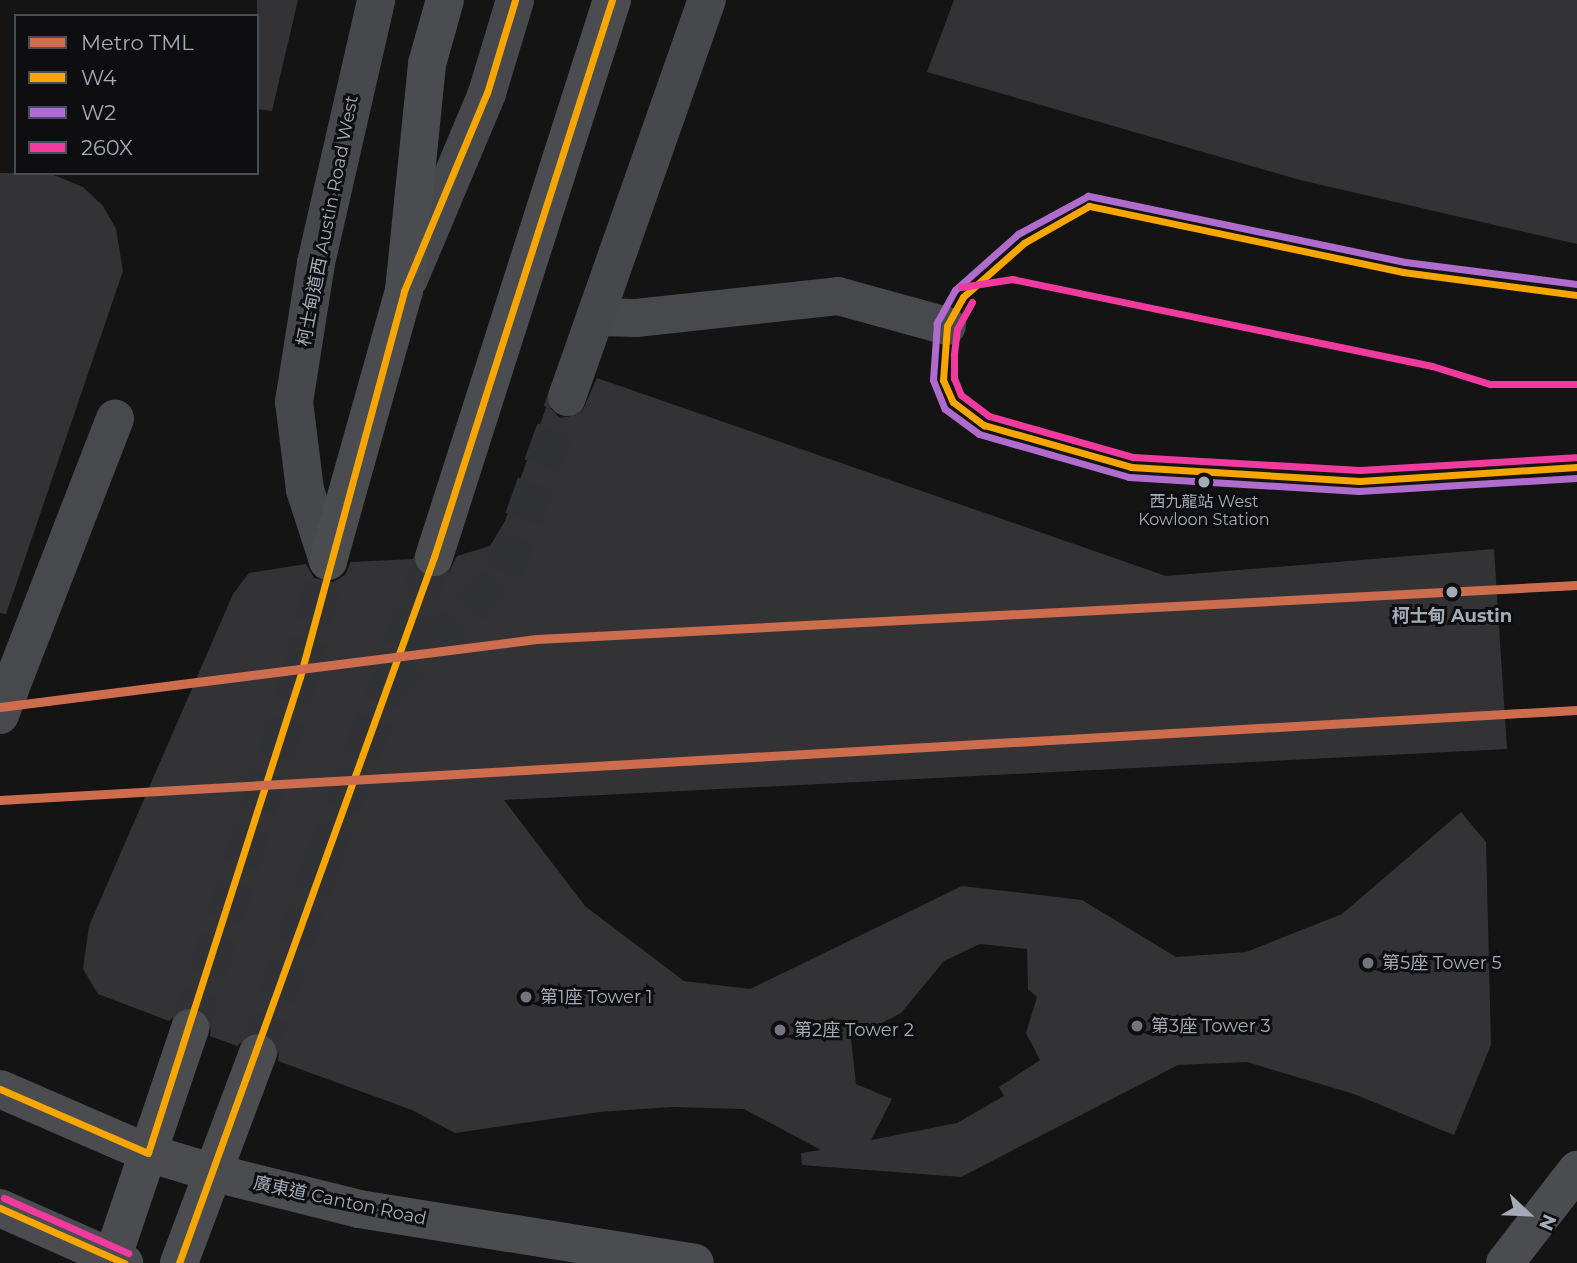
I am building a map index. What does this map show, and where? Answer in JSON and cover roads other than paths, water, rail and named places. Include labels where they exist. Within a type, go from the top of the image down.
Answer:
[{"type":"main road","points":[[404,291],[427,64],[445,0]]},
{"type":"main road","points":[[435,557],[612,0]]},
{"type":"main road","name":"柯士甸道西 Austin Road West","points":[[328,561],[404,291]]},
{"type":"main road","points":[[0,1208],[115,1262],[190,1028]]},
{"type":"main road","points":[[179,1263],[258,1053]]},
{"type":"main road","name":"廣東道 Canton Road","points":[[0,1089],[148,1153],[211,1172],[359,1209],[695,1263]]},
{"type":"main road","points":[[1505,1263],[1577,1170]]},
{"type":"street","name":"柯士甸道西 Austin Road West","points":[[328,561],[305,490],[294,402],[324,223],[376,0]]},
{"type":"street","name":"柯士甸道西 Austin Road West","points":[[404,291],[487,93],[515,0]]},
{"type":"street","points":[[567,397],[707,0]]},
{"type":"street","points":[[595,317],[636,318],[838,296],[947,326]]},
{"type":"street","points":[[0,715],[115,419]]},
{"type":"tunnel","points":[[387,689],[504,573],[567,397]]},
{"type":"tunnel","points":[[258,1053],[322,862],[434,557]]},
{"type":"tunnel","points":[[190,1028],[300,677],[328,561]]},
{"type":"metro line","name":"TML","points":[[0,707],[537,639],[1577,585]]},
{"type":"metro line","name":"TML","points":[[0,800],[1577,710]]},
{"type":"place","name":"西九龍站 West Kowloon Station","points":[[1204,482]]},
{"type":"place","name":"柯士甸 Austin","points":[[1452,592]]},
{"type":"place","name":"第5座 Tower 5","points":[[1368,963]]},
{"type":"place","name":"第1座 Tower 1","points":[[526,997]]},
{"type":"place","name":"第3座 Tower 3","points":[[1137,1026]]},
{"type":"place","name":"第2座 Tower 2","points":[[780,1030]]}]
